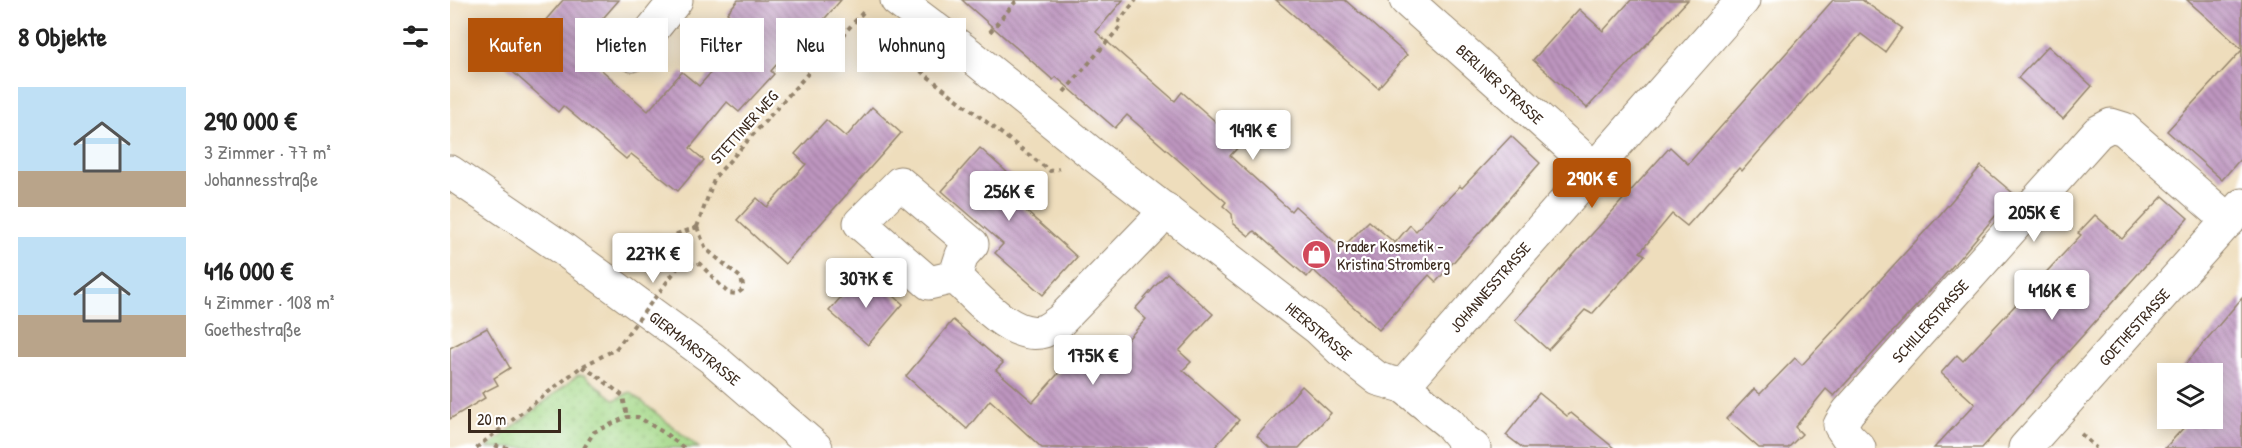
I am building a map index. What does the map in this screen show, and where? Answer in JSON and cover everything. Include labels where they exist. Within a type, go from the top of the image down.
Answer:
[{"type":"street","points":[[662,18],[676,0]]},
{"type":"street","name":"BERLINER STRASSE","points":[[1406,0],[1594,168]]},
{"type":"street","name":"JOHANNESSTRASSE","points":[[1403,386],[1743,0]]},
{"type":"street","name":"HEERSTRASSE","points":[[885,2],[970,55],[1091,153],[1319,329],[1378,379],[1403,386],[1449,423],[1463,440],[1474,448]]},
{"type":"street","name":"SCHILLERSTRASSE","points":[[1859,448],[1840,425],[1848,412],[2098,132],[2111,125],[2124,129],[2235,213]]},
{"type":"street","name":"GIERMAARSTRASSE","points":[[450,172],[564,249],[712,358],[816,448]]},
{"type":"street","points":[[955,277],[1003,321],[1022,332],[1044,331],[1060,321],[1153,225],[1165,209]]},
{"type":"street","name":"GOETHESTRASSE","points":[[2025,448],[2235,213]]},
{"type":"path","points":[[970,55],[1017,0]]},
{"type":"path","points":[[1043,115],[1120,27],[1119,21],[1136,0]]},
{"type":"path","points":[[885,2],[874,35],[1050,171],[1084,164],[1091,153]]},
{"type":"path","name":"STETTINER WEG","points":[[697,227],[715,177],[885,2]]},
{"type":"path","points":[[476,448],[581,367],[616,349],[680,266],[698,262],[728,293],[737,294],[744,285],[740,277],[706,249],[697,227],[677,234],[669,246],[680,262],[680,266]]},
{"type":"path","points":[[581,367],[596,375],[623,396],[627,417]]},
{"type":"path","points":[[584,448],[594,432],[627,417],[638,417],[684,448]]},
{"type":"path","points":[[496,448],[506,446],[508,448]]},
{"type":"green space","points":[[578,375],[584,375],[615,400],[630,392],[699,448],[487,448]]},
{"type":"building","points":[[563,0],[619,0],[603,18],[575,18],[575,72],[604,72],[648,111],[682,72],[699,86],[711,72],[764,72],[764,18],[733,18],[727,13],[738,0],[841,0],[825,18],[776,18],[776,65],[771,71],[774,74],[739,112],[727,102],[690,148],[704,160],[678,191],[631,154],[626,159],[563,106],[558,112],[513,72],[563,72],[563,18],[547,18]]},
{"type":"building","points":[[962,0],[1123,0],[1096,32],[1175,101],[1182,92],[1241,144],[1230,156],[1291,211],[1295,206],[1342,248],[1369,221],[1395,243],[1410,225],[1416,231],[1442,202],[1444,203],[1460,186],[1462,188],[1511,136],[1540,163],[1436,282],[1429,275],[1379,330],[1313,270],[1307,277],[1254,231],[1249,236],[1233,223],[1232,214],[1223,206],[1226,202],[1127,115],[1115,128],[1056,77],[1053,80]]},
{"type":"building","points":[[1276,0],[1345,0],[1407,55],[1378,88]]},
{"type":"building","points":[[1631,0],[1688,0],[1587,108],[1533,60],[1579,9],[1603,31]]},
{"type":"building","points":[[1833,0],[1862,0],[1902,28],[1885,52],[1861,34],[1742,171],[1739,168],[1687,226],[1672,214],[1640,252],[1645,255],[1592,314],[1585,310],[1548,350],[1515,320],[1670,147],[1688,164]]},
{"type":"building","points":[[2187,0],[2242,0],[2242,49]]},
{"type":"building","points":[[2048,46],[2092,86],[2063,119],[2018,78]]},
{"type":"building","points":[[2242,50],[2242,157],[2222,180],[2167,131]]},
{"type":"building","points":[[872,107],[901,133],[785,264],[737,220],[757,198],[767,207],[806,164],[795,154],[826,120],[846,137]]},
{"type":"building","points":[[980,148],[1018,182],[1007,194],[1077,257],[1043,295],[995,253],[1003,244],[942,191]]},
{"type":"building","points":[[1981,166],[2014,194],[1950,269],[1834,396],[1826,389],[1795,427],[1802,434],[1788,448],[1759,448],[1726,419],[1754,389],[1760,394],[1795,358],[1802,365],[1937,218]]},
{"type":"building","points":[[2163,196],[2188,218],[1982,448],[1934,448],[1975,404],[1941,373],[1957,355],[1963,361],[2081,235],[2078,233],[2095,215],[2122,239]]},
{"type":"building","points":[[1167,273],[1213,314],[1179,351],[1191,362],[1183,370],[1239,420],[1214,448],[1042,448],[990,400],[967,429],[906,376],[953,320],[1003,363],[996,370],[1033,402],[1080,349],[1102,368],[1146,319],[1135,309]]},
{"type":"building","points":[[869,274],[903,304],[868,345],[829,311],[853,283],[857,287]]},
{"type":"building","points":[[2242,298],[2242,448],[2165,448],[2182,429],[2223,429],[2223,363],[2186,363]]},
{"type":"building","points":[[487,328],[510,368],[494,378],[498,385],[482,393],[485,398],[450,419],[450,348]]},
{"type":"building","points":[[1302,386],[1331,413],[1299,448],[1270,448],[1257,436]]},
{"type":"building","points":[[1539,393],[1567,416],[1571,413],[1614,448],[1523,448],[1506,435]]},
{"type":"place","name":"Prader Kosmetik - Kristina Stromberg","points":[[1316,255]]}]
